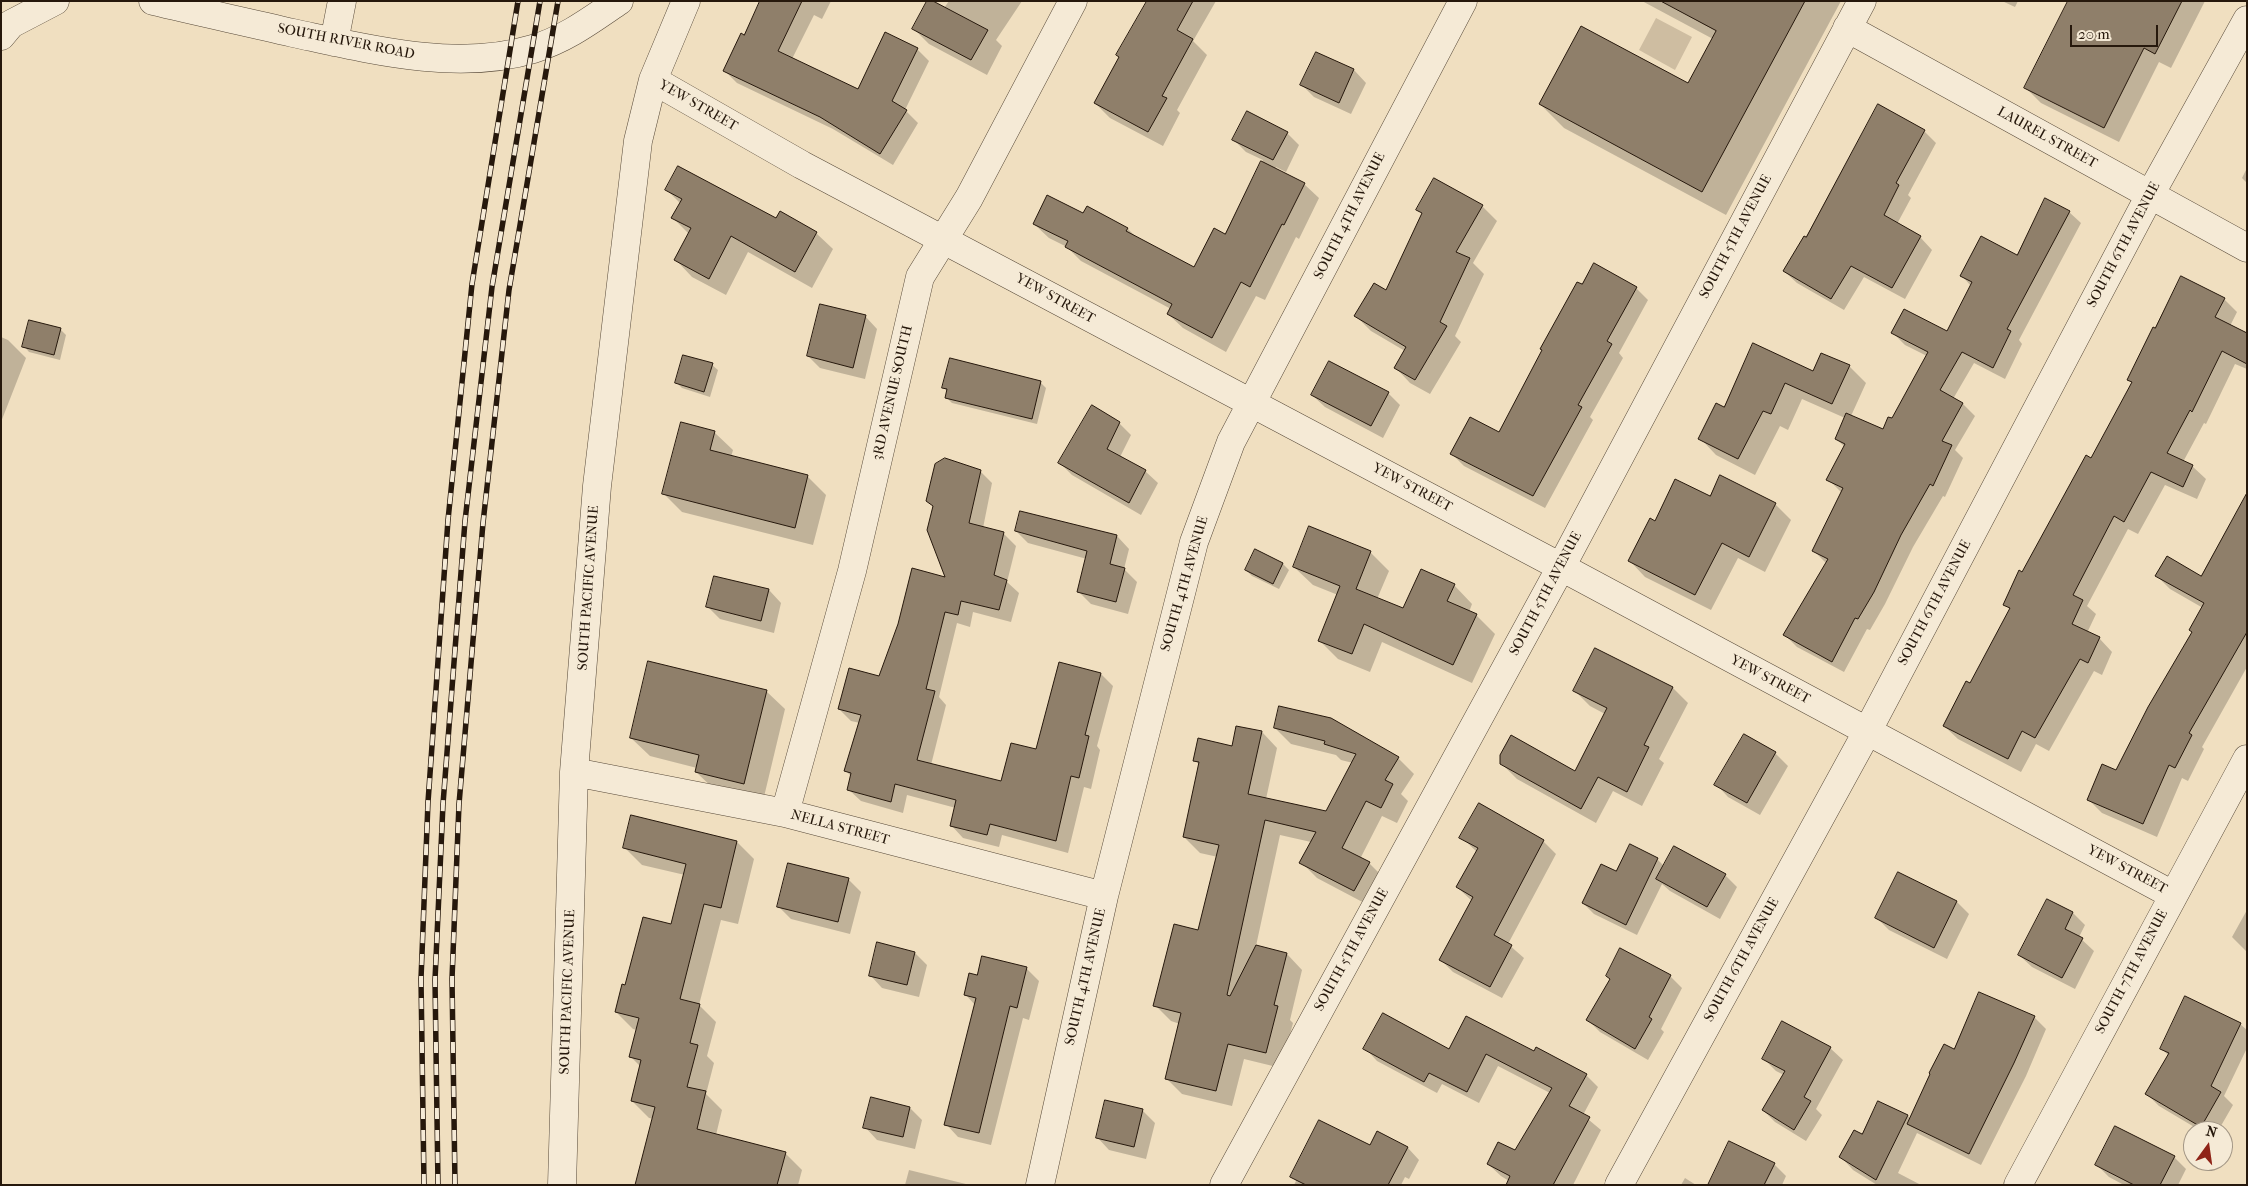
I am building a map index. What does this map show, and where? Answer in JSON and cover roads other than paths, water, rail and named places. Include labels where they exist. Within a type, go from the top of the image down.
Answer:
[{"type":"street","points":[[1,36],[11,24],[55,1]]},
{"type":"street","name":"SOUTH RIVER ROAD","points":[[152,1],[334,42],[392,53],[443,58],[486,57],[532,50],[570,34],[619,1]]},
{"type":"street","points":[[334,42],[342,1]]},
{"type":"street","name":"SOUTH PACIFIC AVENUE","points":[[562,1185],[574,772],[597,486],[638,141],[653,80],[686,1]]},
{"type":"street","name":"3RD AVENUE SOUTH","points":[[785,813],[852,571],[920,277],[969,198],[1073,1]]},
{"type":"street","name":"SOUTH 4TH AVENUE","points":[[1040,1185],[1104,896],[1194,542],[1231,442],[1463,1]]},
{"type":"street","name":"SOUTH 5TH AVENUE","points":[[1224,1185],[1561,567],[1862,1]]},
{"type":"street","name":"SOUTH 6TH AVENUE","points":[[1619,1185],[1867,732],[2150,195],[2247,20]]},
{"type":"street","name":"LAUREL STREET","points":[[1847,28],[2247,248]]},
{"type":"street","name":"YEW STREET","points":[[653,80],[802,165],[1561,567],[2173,895]]},
{"type":"street","name":"SOUTH 7TH AVENUE","points":[[2018,1185],[2247,759]]},
{"type":"street","name":"NELLA STREET","points":[[574,772],[785,813],[1104,896]]},
{"type":"railway","points":[[424,1185],[421,979],[428,802],[448,520],[472,284],[518,1]]},
{"type":"railway","points":[[438,1185],[435,980],[443,804],[465,521],[492,287],[540,1]]},
{"type":"railway","points":[[455,1185],[452,979],[459,804],[483,523],[509,290],[558,1]]}]
